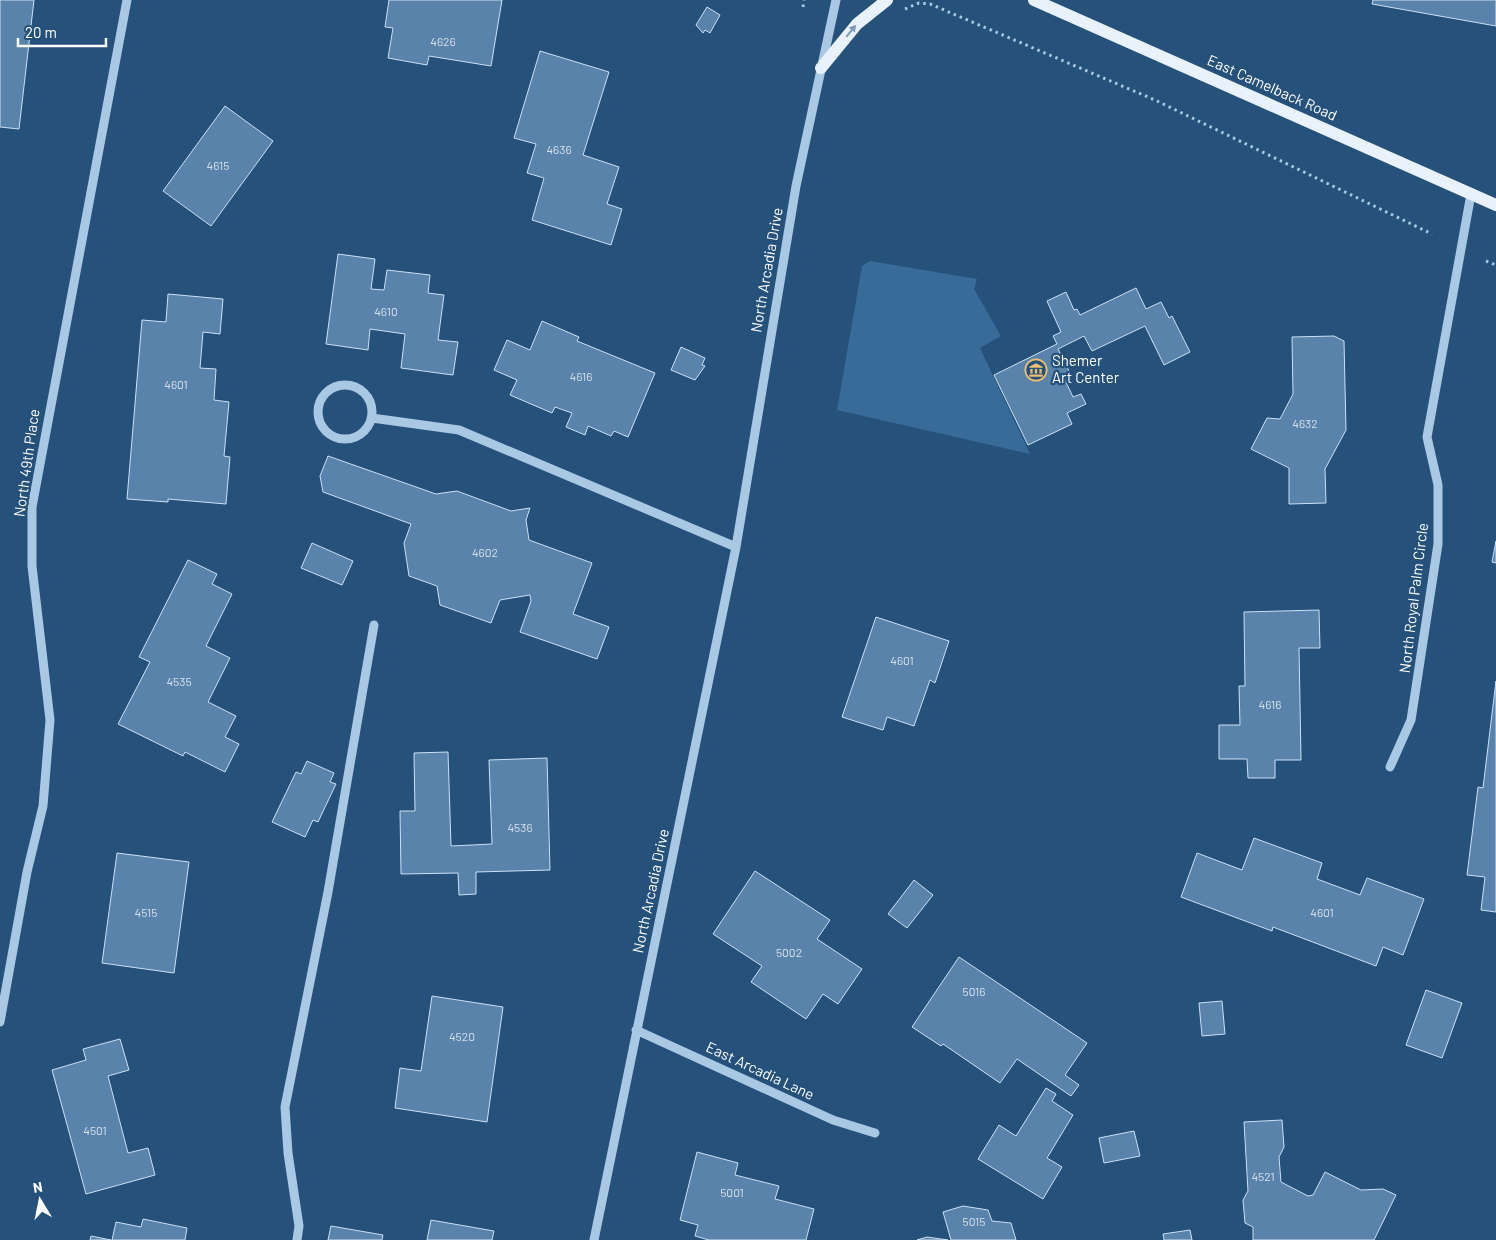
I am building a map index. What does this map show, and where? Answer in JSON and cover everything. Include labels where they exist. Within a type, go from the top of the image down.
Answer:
[{"type":"main road","points":[[821,68],[857,24],[886,0]]},
{"type":"main road","name":"East Camelback Road","points":[[1034,0],[1496,205]]},
{"type":"street","name":"North 49th Place","points":[[0,1022],[27,872],[43,806],[50,720],[32,566],[32,507],[127,0]]},
{"type":"street","name":"North Arcadia Drive","points":[[594,1240],[736,548],[796,186],[836,0]]},
{"type":"street","name":"North Royal Palm Circle","points":[[1390,767],[1411,720],[1438,544],[1438,485],[1426,437],[1471,194]]},
{"type":"street","points":[[343,385],[351,386],[359,389],[370,401],[372,418],[368,426],[354,438],[335,437],[321,425],[319,406],[327,392],[343,385]]},
{"type":"street","points":[[372,418],[459,430],[736,548]]},
{"type":"street","points":[[298,1240],[299,1226],[288,1153],[286,1107],[328,892],[374,624]]},
{"type":"street","name":"East Arcadia Lane","points":[[636,1030],[833,1120],[875,1133]]},
{"type":"path","points":[[803,7],[804,0]]},
{"type":"path","points":[[901,11],[919,3],[939,7],[1155,100],[1432,234]]},
{"type":"path","points":[[1486,261],[1496,265]]},
{"type":"shaded area","points":[[870,261],[977,279],[974,289],[1001,336],[980,348],[1030,454],[837,410],[862,266]]},
{"type":"building","points":[[0,0],[34,0],[19,129],[0,127]]},
{"type":"building","points":[[389,0],[502,0],[491,66],[429,56],[427,65],[388,58],[393,28],[385,27]]},
{"type":"building","points":[[1373,0],[1496,0],[1496,26],[1372,4]]},
{"type":"building","points":[[707,7],[720,15],[710,33],[705,30],[703,33],[696,25]]},
{"type":"building","points":[[540,51],[609,72],[583,155],[619,167],[607,204],[622,209],[611,245],[532,220],[544,178],[527,173],[536,144],[514,138]]},
{"type":"building","points":[[225,106],[273,141],[211,226],[163,191]]},
{"type":"building","points":[[338,254],[375,259],[371,289],[384,290],[387,270],[430,275],[428,293],[444,295],[438,340],[458,342],[453,375],[401,368],[405,334],[370,329],[368,350],[326,344]]},
{"type":"building","name":"Shemer Art Center","points":[[1136,288],[1146,309],[1161,302],[1169,318],[1172,316],[1190,352],[1164,365],[1145,326],[1092,351],[1084,336],[1058,349],[1071,375],[1064,378],[1073,397],[1081,394],[1086,404],[1067,413],[1072,424],[1028,445],[994,375],[1057,344],[1053,336],[1061,332],[1047,301],[1066,292],[1074,310],[1077,309],[1080,315]]},
{"type":"building","points":[[168,294],[223,299],[220,334],[203,332],[200,368],[216,369],[214,400],[229,402],[224,456],[230,457],[226,504],[168,499],[168,502],[127,499],[142,320],[166,322]]},
{"type":"building","points":[[542,321],[579,337],[577,341],[655,373],[628,437],[614,431],[611,436],[588,426],[585,435],[566,427],[572,413],[555,407],[552,413],[510,395],[517,380],[494,370],[507,340],[530,350]]},
{"type":"building","points":[[1334,336],[1344,341],[1346,430],[1325,469],[1326,503],[1289,504],[1289,468],[1251,449],[1267,418],[1280,419],[1293,394],[1292,337]]},
{"type":"building","points":[[681,347],[705,358],[702,365],[705,366],[695,380],[671,370]]},
{"type":"building","points":[[328,456],[436,494],[457,491],[511,511],[530,508],[526,520],[529,540],[592,563],[573,614],[609,627],[597,659],[520,632],[531,601],[530,595],[500,600],[491,623],[440,605],[437,586],[409,576],[404,543],[411,524],[323,492],[320,476]]},
{"type":"building","points":[[1496,541],[1496,563],[1492,562]]},
{"type":"building","points":[[312,543],[353,561],[342,585],[301,568]]},
{"type":"building","points":[[188,560],[217,574],[212,584],[232,594],[206,646],[230,658],[208,702],[236,716],[225,737],[239,744],[225,772],[185,752],[183,756],[118,724],[150,662],[139,657]]},
{"type":"building","points":[[1319,610],[1320,648],[1299,648],[1301,760],[1275,760],[1275,778],[1248,778],[1247,759],[1219,759],[1219,725],[1240,725],[1239,686],[1245,686],[1244,612]]},
{"type":"building","points":[[876,617],[949,641],[935,683],[930,680],[914,726],[887,717],[883,730],[842,717]]},
{"type":"building","points":[[1496,681],[1496,912],[1481,910],[1485,877],[1467,875],[1478,787],[1483,788]]},
{"type":"building","points":[[448,752],[451,846],[492,844],[489,760],[547,758],[550,870],[476,872],[476,894],[459,895],[458,873],[401,874],[400,811],[415,811],[414,753]]},
{"type":"building","points":[[307,761],[334,773],[330,782],[336,784],[318,822],[313,820],[305,837],[272,822],[296,772],[301,774]]},
{"type":"building","points":[[1254,838],[1322,863],[1317,879],[1360,895],[1367,878],[1424,899],[1403,955],[1383,947],[1376,966],[1273,927],[1272,931],[1181,897],[1197,853],[1242,870]]},
{"type":"building","points":[[117,853],[189,862],[174,973],[102,963]]},
{"type":"building","points":[[755,871],[830,920],[817,939],[862,969],[838,1004],[823,994],[806,1019],[751,982],[762,966],[713,934]]},
{"type":"building","points":[[914,880],[933,895],[907,928],[888,914]]},
{"type":"building","points":[[959,957],[1087,1043],[1065,1075],[1079,1085],[1071,1096],[1017,1059],[1000,1083],[943,1044],[941,1046],[912,1027]]},
{"type":"building","points":[[1426,990],[1462,1003],[1442,1058],[1406,1045]]},
{"type":"building","points":[[432,996],[503,1007],[487,1122],[395,1108],[400,1068],[421,1071]]},
{"type":"building","points":[[1222,1001],[1225,1034],[1202,1036],[1199,1003]]},
{"type":"building","points":[[120,1039],[129,1070],[108,1076],[128,1153],[148,1148],[155,1175],[86,1194],[52,1070],[86,1060],[83,1049]]},
{"type":"building","points":[[1046,1088],[1056,1094],[1052,1101],[1073,1115],[1047,1158],[1062,1167],[1043,1199],[978,1159],[999,1125],[1016,1136]]},
{"type":"building","points":[[1282,1120],[1284,1147],[1279,1157],[1281,1182],[1308,1196],[1313,1195],[1325,1172],[1361,1190],[1383,1189],[1396,1195],[1374,1240],[1253,1240],[1253,1227],[1245,1223],[1243,1200],[1248,1191],[1244,1122]]},
{"type":"building","points":[[1134,1131],[1140,1156],[1104,1163],[1099,1138]]},
{"type":"building","points":[[697,1152],[738,1163],[735,1175],[779,1186],[775,1199],[814,1209],[806,1240],[709,1240],[695,1236],[698,1225],[680,1220]]},
{"type":"building","points":[[963,1206],[988,1210],[992,1221],[1011,1223],[1016,1240],[951,1240],[943,1212]]},
{"type":"building","points":[[143,1219],[187,1228],[185,1240],[112,1240],[116,1222],[141,1227]]},
{"type":"building","points":[[431,1220],[494,1231],[492,1240],[427,1240]]},
{"type":"building","points":[[331,1226],[383,1235],[382,1240],[328,1240]]},
{"type":"building","points":[[1190,1230],[1192,1240],[1164,1240],[1163,1234]]},
{"type":"building","points":[[91,1236],[111,1240],[90,1240]]},
{"type":"building","points":[[927,1237],[948,1240],[917,1240]]},
{"type":"place","name":"Shemer Art Center","points":[[1036,370]]}]
